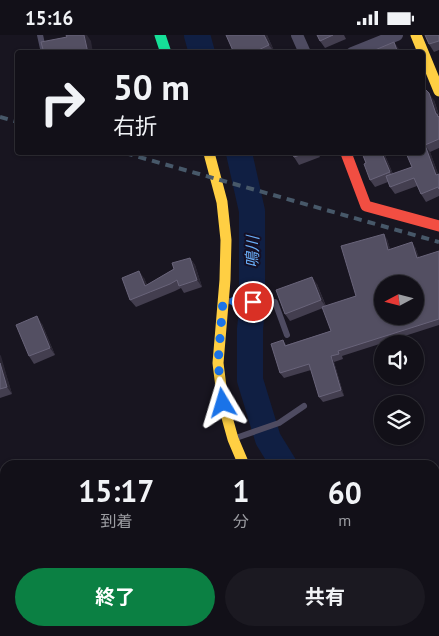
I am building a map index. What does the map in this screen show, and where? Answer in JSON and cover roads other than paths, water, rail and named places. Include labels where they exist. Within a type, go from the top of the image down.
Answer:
[{"type":"street","points":[[160,35],[165,50]]},
{"type":"street","points":[[297,35],[304,50]]},
{"type":"street","points":[[360,50],[397,35]]},
{"type":"street","points":[[416,35],[422,50]]},
{"type":"street","points":[[425,57],[439,91]]},
{"type":"street","points":[[210,155],[222,202],[226,240],[218,363],[223,403],[233,439],[242,460]]},
{"type":"street","points":[[347,155],[366,206],[439,226]]},
{"type":"lane","points":[[40,35],[43,50]]},
{"type":"lane","points":[[223,301],[275,302],[287,335]]},
{"type":"lane","points":[[233,439],[279,423],[304,406]]},
{"type":"waterway","name":"鳴川","points":[[197,35],[201,50]]},
{"type":"waterway","name":"鳴川","points":[[239,155],[252,211],[250,380],[268,439],[281,460]]},
{"type":"railway","points":[[0,117],[15,121]]},
{"type":"railway","points":[[132,155],[439,242]]}]
